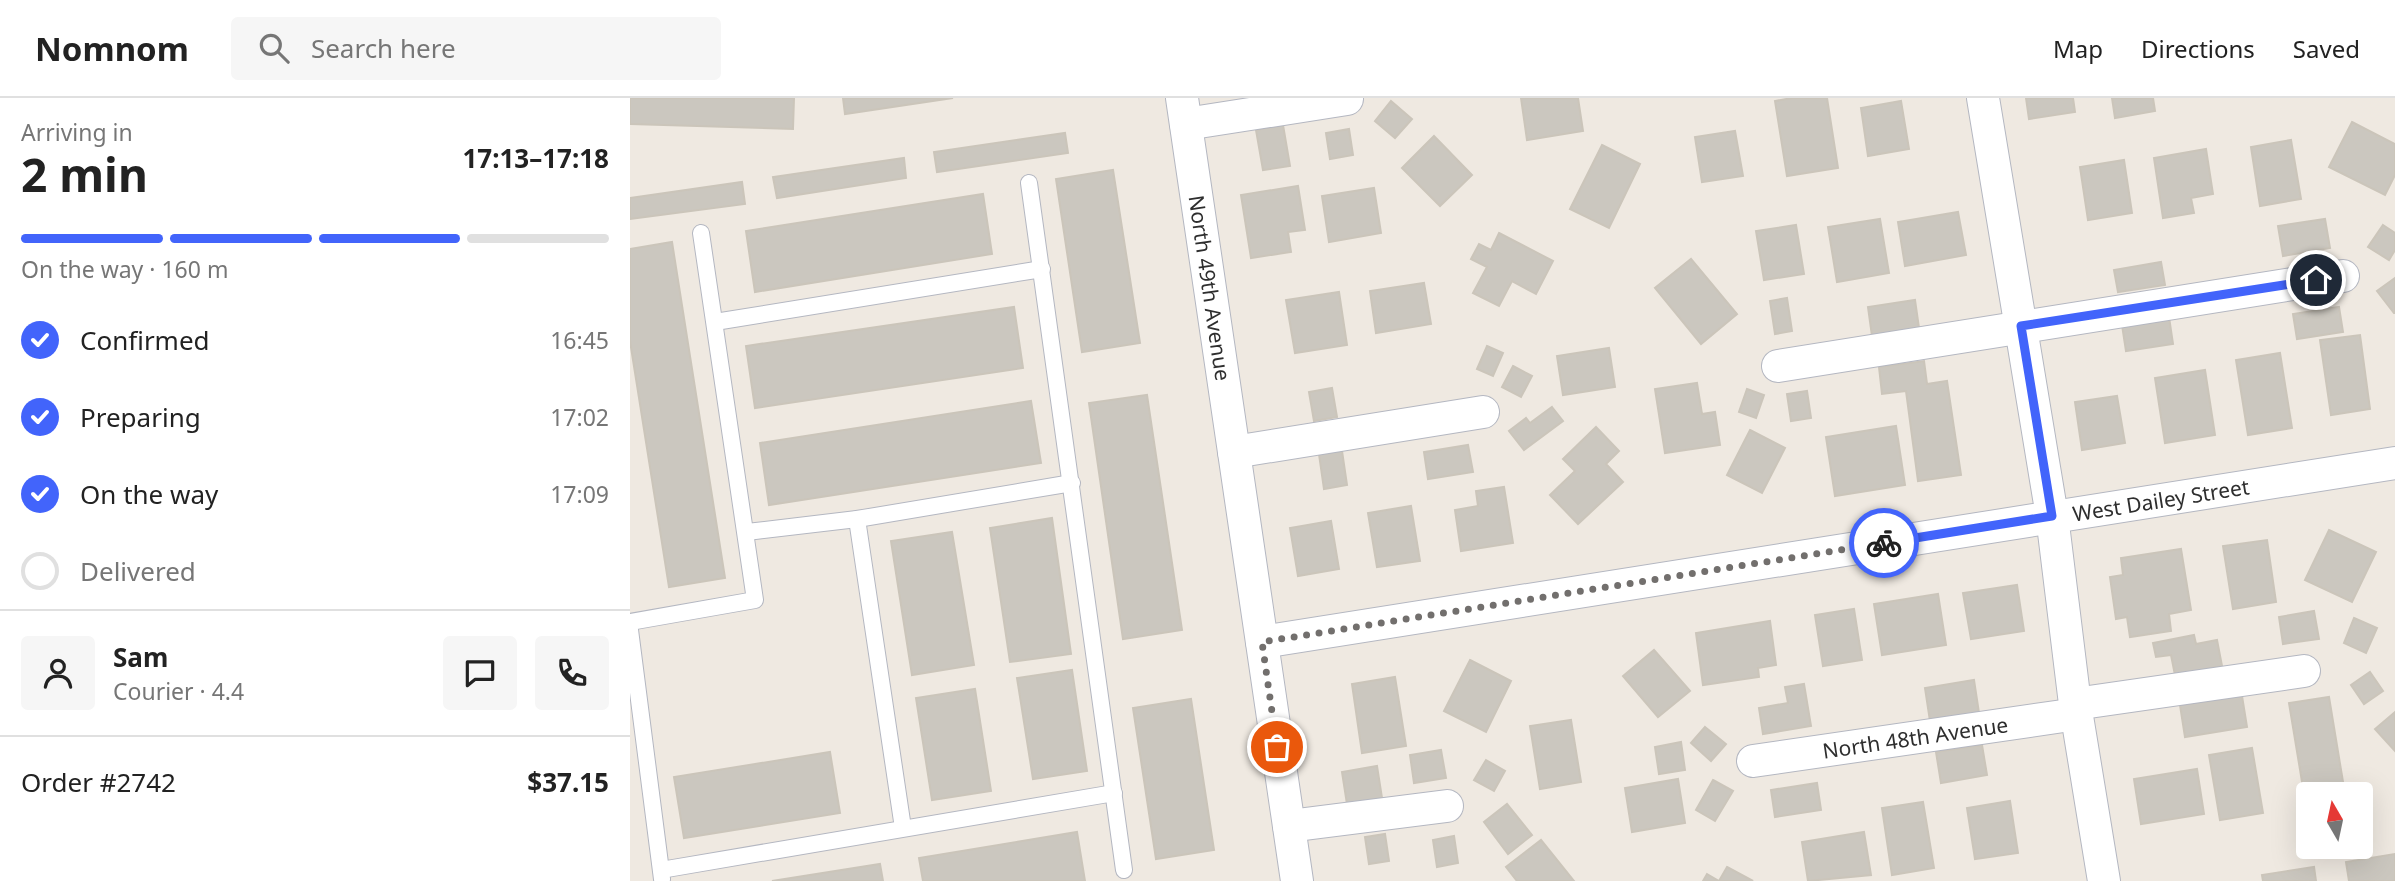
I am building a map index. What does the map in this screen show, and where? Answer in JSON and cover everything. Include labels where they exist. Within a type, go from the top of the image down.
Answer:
[{"type":"street","points":[[1983,98],[2052,516],[2076,709],[2104,881]]},
{"type":"street","name":"North 49th Avenue","points":[[1297,881],[1184,111],[1347,99]]},
{"type":"street","points":[[1778,366],[2343,276]]},
{"type":"street","points":[[1234,452],[1483,412]]},
{"type":"street","name":"West Dailey Street","points":[[1262,642],[2395,463]]},
{"type":"street","name":"North 48th Avenue","points":[[1754,761],[2304,670]]},
{"type":"street","points":[[1289,826],[1447,806]]},
{"type":"lane","points":[[1029,183],[1124,870]]},
{"type":"lane","points":[[630,622],[754,600],[747,532],[701,233]]},
{"type":"lane","points":[[715,322],[1042,269]]},
{"type":"lane","points":[[747,532],[857,519],[1072,483]]},
{"type":"lane","points":[[857,519],[903,828]]},
{"type":"lane","points":[[630,630],[662,876],[903,828],[1114,793]]},
{"type":"building","points":[[630,98],[794,98],[793,129],[630,124]]},
{"type":"building","points":[[843,98],[953,98],[845,114]]},
{"type":"building","points":[[1521,98],[1578,98],[1583,131],[1527,140]]},
{"type":"building","points":[[1827,98],[1838,168],[1787,176],[1775,101]]},
{"type":"building","points":[[2026,98],[2073,98],[2075,112],[2029,119]]},
{"type":"building","points":[[2112,98],[2153,98],[2155,111],[2115,118]]},
{"type":"building","points":[[1391,101],[1412,119],[1395,138],[1375,121]]},
{"type":"building","points":[[1901,101],[1909,149],[1868,156],[1861,108]]},
{"type":"building","points":[[2352,122],[2395,144],[2395,175],[2385,195],[2329,167]]},
{"type":"building","points":[[1283,125],[1290,166],[1263,170],[1256,130]]},
{"type":"building","points":[[1349,129],[1353,155],[1330,159],[1326,133]]},
{"type":"building","points":[[1735,131],[1743,176],[1702,182],[1695,137]]},
{"type":"building","points":[[1065,133],[1068,153],[937,172],[934,152]]},
{"type":"building","points":[[1434,136],[1472,175],[1440,206],[1402,168]]},
{"type":"building","points":[[2291,140],[2301,199],[2260,206],[2251,147]]},
{"type":"building","points":[[1602,145],[1640,164],[1609,228],[1570,209]]},
{"type":"building","points":[[2206,149],[2213,194],[2191,198],[2194,213],[2163,218],[2154,158]]},
{"type":"building","points":[[904,158],[906,178],[777,198],[773,177]]},
{"type":"building","points":[[2124,160],[2132,213],[2088,220],[2080,167]]},
{"type":"building","points":[[1113,170],[1140,343],[1082,352],[1056,179]]},
{"type":"building","points":[[742,182],[745,204],[630,219],[630,198]]},
{"type":"building","points":[[1298,186],[1305,230],[1288,232],[1291,252],[1251,258],[1241,195]]},
{"type":"building","points":[[1374,188],[1381,233],[1329,242],[1322,196]]},
{"type":"building","points":[[983,194],[992,254],[755,292],[746,231]]},
{"type":"building","points":[[1958,212],[1966,255],[1905,266],[1898,222]]},
{"type":"building","points":[[1880,219],[1889,273],[1837,282],[1828,227]]},
{"type":"building","points":[[2325,219],[2330,248],[2283,256],[2278,226]]},
{"type":"building","points":[[1796,225],[1804,274],[1764,280],[1756,231]]},
{"type":"building","points":[[2383,225],[2395,233],[2395,250],[2389,260],[2368,247]]},
{"type":"building","points":[[1499,233],[1553,261],[1536,294],[1512,281],[1499,306],[1473,293],[1487,267],[1471,259],[1479,244],[1491,250]]},
{"type":"building","points":[[672,242],[725,578],[669,587],[630,341],[630,249]]},
{"type":"building","points":[[1691,259],[1737,314],[1701,344],[1655,288]]},
{"type":"building","points":[[2161,262],[2165,285],[2118,292],[2114,270]]},
{"type":"building","points":[[2395,278],[2395,313],[2394,313],[2377,291]]},
{"type":"building","points":[[1424,283],[1431,324],[1376,333],[1370,291]]},
{"type":"building","points":[[1339,292],[1347,345],[1295,353],[1286,300]]},
{"type":"building","points":[[1787,298],[1792,331],[1775,334],[1770,301]]},
{"type":"building","points":[[1915,300],[1919,328],[1872,336],[1868,307]]},
{"type":"building","points":[[1014,307],[1023,368],[755,408],[746,346]]},
{"type":"building","points":[[2339,307],[2343,332],[2297,339],[2293,314]]},
{"type":"building","points":[[2169,317],[2173,344],[2126,351],[2122,325]]},
{"type":"building","points":[[2360,335],[2370,409],[2331,415],[2320,340]]},
{"type":"building","points":[[1487,346],[1503,353],[1493,376],[1477,369]]},
{"type":"building","points":[[1609,348],[1615,387],[1563,395],[1557,356]]},
{"type":"building","points":[[2280,353],[2292,428],[2248,435],[2236,360]]},
{"type":"building","points":[[1924,361],[1927,384],[1947,381],[1961,475],[1918,481],[1906,391],[1882,394],[1879,367]]},
{"type":"building","points":[[1513,366],[1532,376],[1521,397],[1502,387]]},
{"type":"building","points":[[2205,370],[2215,435],[2165,443],[2155,378]]},
{"type":"building","points":[[1697,383],[1702,414],[1715,412],[1720,445],[1665,453],[1655,389]]},
{"type":"building","points":[[1332,388],[1337,417],[1314,421],[1309,392]]},
{"type":"building","points":[[1747,389],[1764,395],[1756,418],[1739,412]]},
{"type":"building","points":[[1807,391],[1811,418],[1791,421],[1787,394]]},
{"type":"building","points":[[1147,395],[1182,630],[1123,639],[1089,403]]},
{"type":"building","points":[[2117,396],[2125,443],[2082,450],[2075,402]]},
{"type":"building","points":[[1031,401],[1041,463],[769,505],[760,443]]},
{"type":"building","points":[[1552,407],[1563,421],[1524,450],[1509,431],[1526,418],[1530,423]]},
{"type":"building","points":[[1896,426],[1905,485],[1835,496],[1826,437]]},
{"type":"building","points":[[1596,427],[1619,451],[1606,464],[1623,482],[1578,524],[1550,495],[1575,471],[1563,459]]},
{"type":"building","points":[[1750,430],[1785,448],[1762,493],[1727,475]]},
{"type":"building","points":[[1468,445],[1473,472],[1428,479],[1424,452]]},
{"type":"building","points":[[1342,451],[1347,485],[1324,489],[1319,454]]},
{"type":"building","points":[[1504,487],[1513,543],[1461,551],[1455,510],[1478,506],[1476,491]]},
{"type":"building","points":[[1411,506],[1420,561],[1377,567],[1368,513]]},
{"type":"building","points":[[1052,518],[1071,654],[1010,662],[990,528]]},
{"type":"building","points":[[1331,521],[1339,569],[1298,576],[1290,528]]},
{"type":"building","points":[[2329,530],[2376,552],[2352,602],[2305,580]]},
{"type":"building","points":[[952,532],[974,665],[912,675],[891,541]]},
{"type":"building","points":[[2267,540],[2276,602],[2233,609],[2223,546]]},
{"type":"building","points":[[2181,549],[2191,610],[2169,614],[2171,631],[2130,637],[2127,617],[2116,619],[2110,577],[2123,575],[2121,558]]},
{"type":"building","points":[[2017,585],[2024,631],[1971,639],[1963,593]]},
{"type":"building","points":[[1938,594],[1946,645],[1882,655],[1874,604]]},
{"type":"building","points":[[1854,609],[1862,660],[1823,666],[1815,615]]},
{"type":"building","points":[[2314,611],[2319,639],[2283,644],[2279,617]]},
{"type":"building","points":[[2354,618],[2377,628],[2366,653],[2344,643]]},
{"type":"building","points":[[1770,621],[1776,665],[1758,668],[1759,677],[1703,685],[1696,633]]},
{"type":"building","points":[[2194,635],[2196,644],[2217,640],[2222,666],[2175,675],[2171,655],[2156,657],[2153,643]]},
{"type":"building","points":[[1654,650],[1690,691],[1658,717],[1623,676]]},
{"type":"building","points":[[1470,660],[1511,681],[1486,732],[1444,711]]},
{"type":"building","points":[[1072,670],[1087,771],[1033,779],[1017,678]]},
{"type":"building","points":[[2370,672],[2383,691],[2364,704],[2351,685]]},
{"type":"building","points":[[1395,677],[1406,746],[1362,753],[1352,684]]},
{"type":"building","points":[[1974,680],[1979,713],[1930,721],[1925,688]]},
{"type":"building","points":[[1804,684],[1811,726],[1763,734],[1759,708],[1788,703],[1785,687]]},
{"type":"building","points":[[975,689],[991,791],[932,800],[916,698]]},
{"type":"building","points":[[2242,696],[2247,727],[2185,737],[2180,705]]},
{"type":"building","points":[[2329,697],[2343,782],[2302,782],[2289,703]]},
{"type":"building","points":[[1191,699],[1214,850],[1156,859],[1133,708]]},
{"type":"building","points":[[2395,712],[2395,751],[2375,729]]},
{"type":"building","points":[[1571,720],[1581,782],[1540,789],[1530,726]]},
{"type":"building","points":[[1705,727],[1726,744],[1711,761],[1691,743]]},
{"type":"building","points":[[1681,742],[1685,770],[1659,774],[1655,747]]},
{"type":"building","points":[[1982,745],[1987,775],[1941,783],[1936,752]]},
{"type":"building","points":[[2252,748],[2263,813],[2220,820],[2209,755]]},
{"type":"building","points":[[1441,750],[1446,778],[1414,783],[1410,755]]},
{"type":"building","points":[[830,752],[840,813],[684,838],[674,777]]},
{"type":"building","points":[[1486,760],[1505,771],[1494,791],[1474,780]]},
{"type":"building","points":[[1377,766],[1382,798],[1347,804],[1342,772]]},
{"type":"building","points":[[2197,769],[2204,814],[2141,824],[2134,779]]},
{"type":"building","points":[[1678,779],[1685,823],[1632,832],[1625,788]]},
{"type":"building","points":[[1713,780],[1733,791],[1715,821],[1696,810]]},
{"type":"building","points":[[1817,783],[1821,810],[1775,817],[1771,790]]},
{"type":"building","points":[[2010,801],[2018,853],[1975,859],[1967,808]]},
{"type":"building","points":[[1923,802],[1934,868],[1892,875],[1882,808]]},
{"type":"building","points":[[1507,804],[1532,835],[1508,854],[1484,822]]},
{"type":"building","points":[[1077,832],[1085,881],[923,881],[919,858]]},
{"type":"building","points":[[1864,832],[1871,875],[1808,881],[1802,842]]},
{"type":"building","points":[[1385,834],[1389,861],[1369,864],[1365,837]]},
{"type":"building","points":[[1454,836],[1458,863],[1437,867],[1433,840]]},
{"type":"building","points":[[1541,840],[1574,881],[1517,881],[1506,867]]},
{"type":"building","points":[[2395,854],[2395,881],[2349,881],[2346,862]]},
{"type":"building","points":[[880,864],[883,881],[772,881]]},
{"type":"building","points":[[1727,867],[1753,881],[1719,881]]},
{"type":"building","points":[[2314,867],[2316,881],[2263,881],[2262,875]]},
{"type":"building","points":[[1707,874],[1719,881],[1703,881]]},
{"type":"way so far","points":[[1277,747],[1262,642],[1884,543]]},
{"type":"route","points":[[1884,543],[2052,516],[2021,326],[2316,280]]}]
